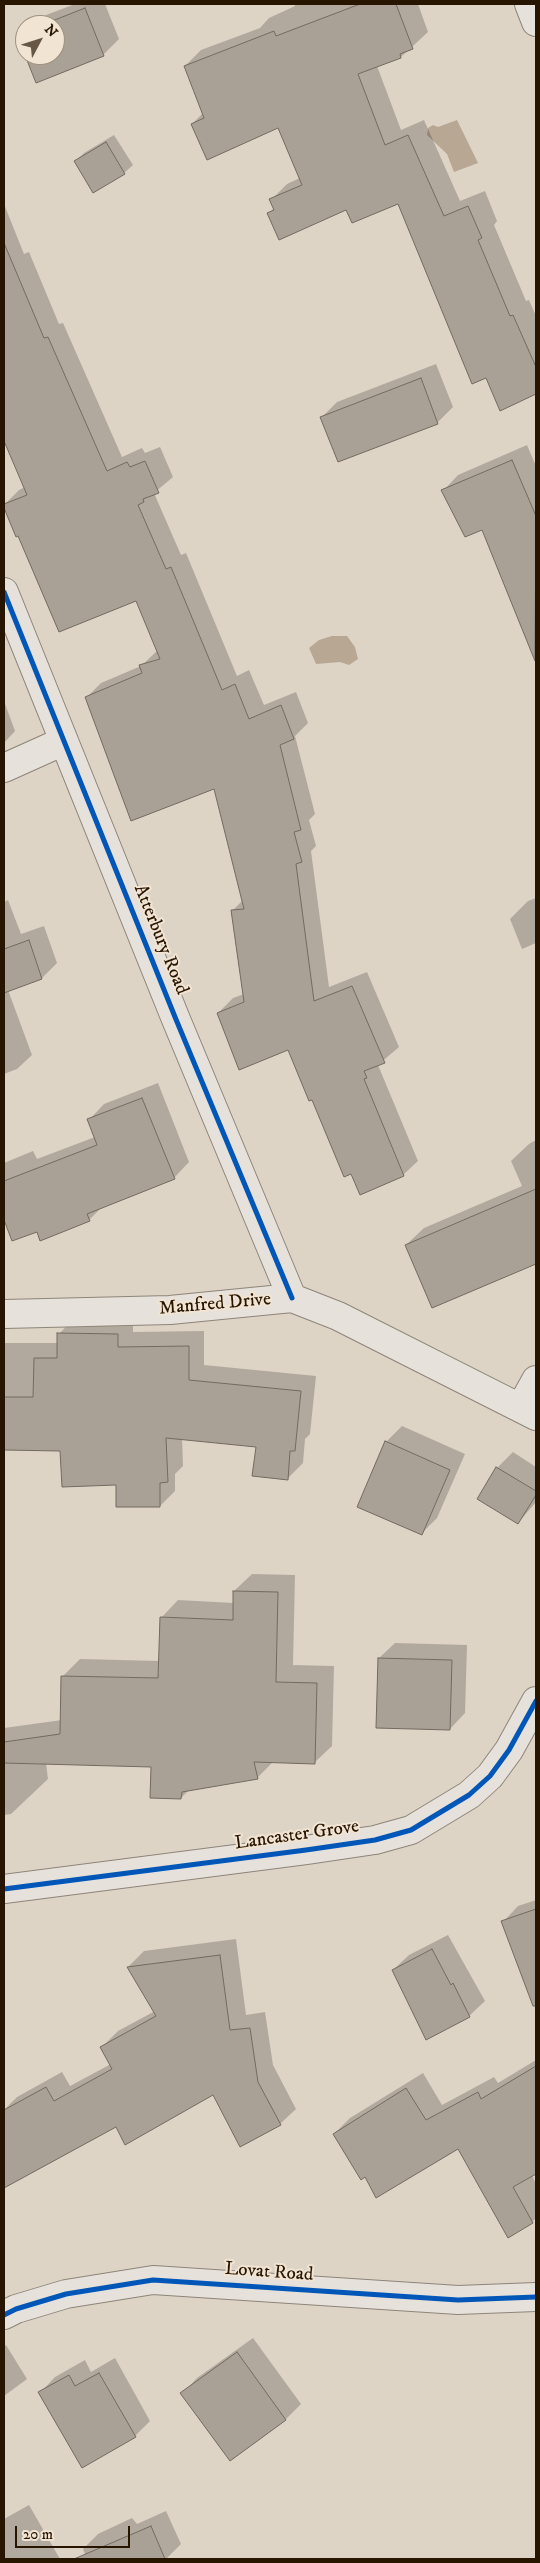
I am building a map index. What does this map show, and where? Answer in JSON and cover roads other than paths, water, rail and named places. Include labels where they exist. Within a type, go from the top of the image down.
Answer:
[{"type":"street","points":[[529,4],[536,22]]},
{"type":"street","name":"Atterbury Road","points":[[4,592],[171,1008],[292,1298]]},
{"type":"street","points":[[4,768],[64,741]]},
{"type":"street","name":"Manfred Drive","points":[[4,1314],[170,1310],[292,1298],[338,1316],[411,1355],[529,1412],[536,1380]]},
{"type":"street","name":"Lancaster Grove","points":[[4,1889],[375,1840],[411,1830],[469,1795],[490,1776],[509,1750],[536,1701]]},
{"type":"street","name":"Lovat Road","points":[[4,2315],[16,2309],[66,2294],[153,2280],[458,2300],[536,2297]]}]
